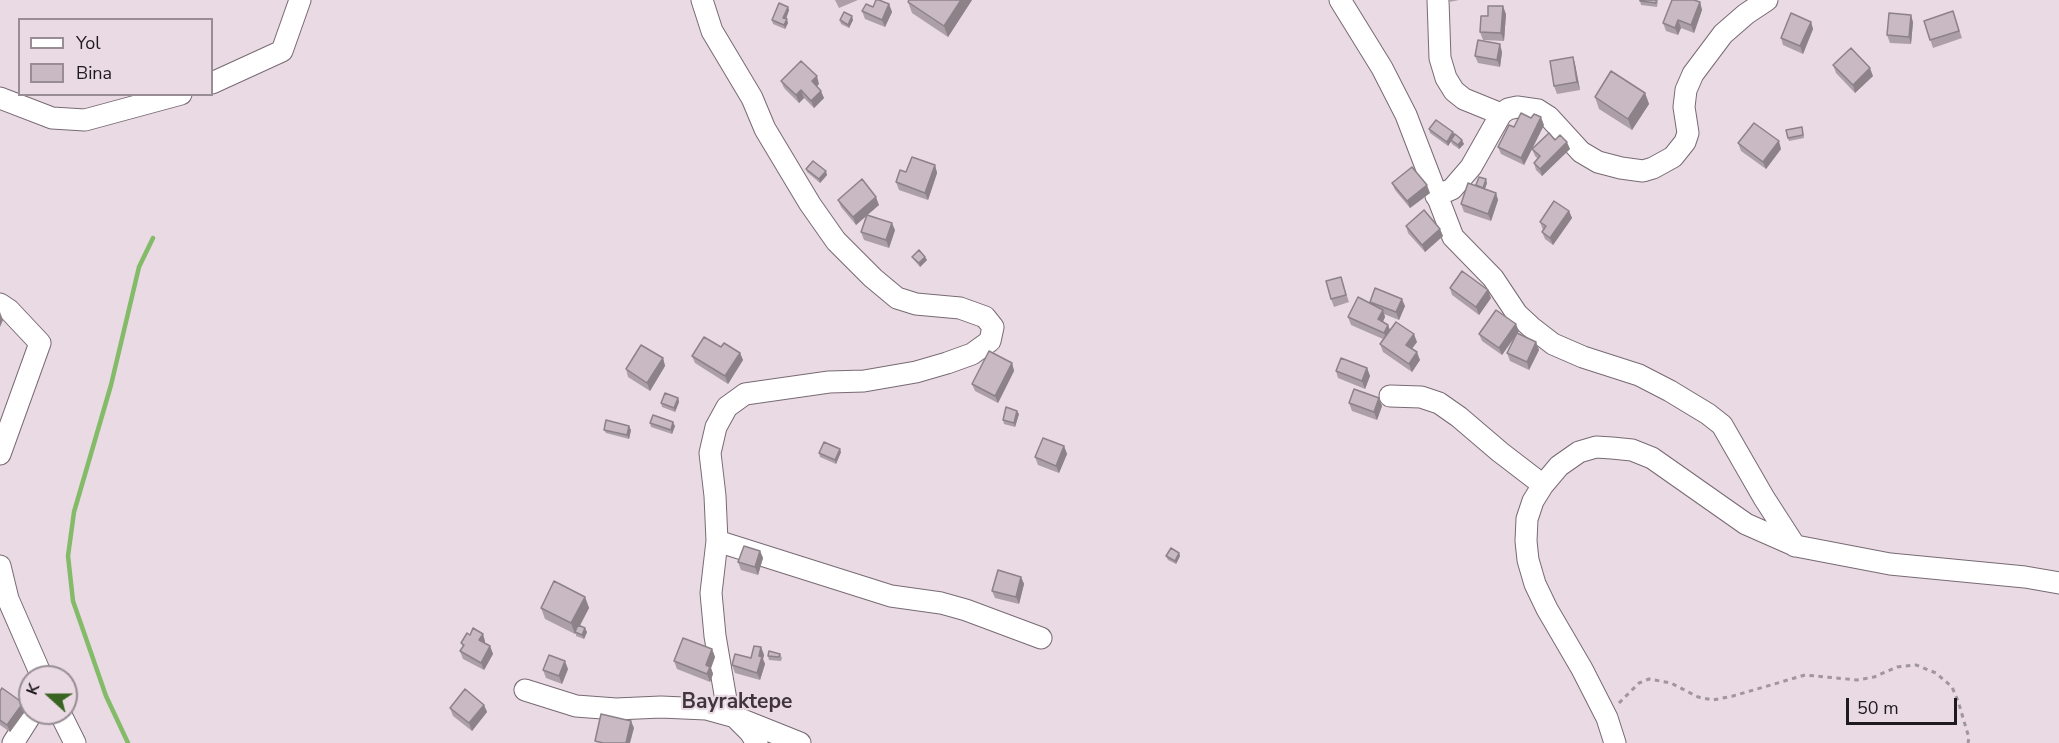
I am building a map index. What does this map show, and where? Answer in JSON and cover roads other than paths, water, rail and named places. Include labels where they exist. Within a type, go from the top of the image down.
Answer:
[{"type":"street","points":[[213,83],[282,51],[300,0]]},
{"type":"street","points":[[702,0],[712,31],[752,98],[765,129],[810,204],[836,241],[897,298],[916,304],[960,308],[985,317],[993,327],[990,341],[972,354],[947,363],[916,372],[864,381],[829,382],[745,394],[727,406],[716,427],[710,453],[717,541],[711,593],[715,636],[726,700],[735,717],[757,743]]},
{"type":"street","points":[[1340,0],[1382,68],[1406,115],[1453,237],[1493,278],[1517,314],[1553,344],[1583,357],[1639,375],[1708,414],[1722,426],[1764,498],[1796,546]]},
{"type":"street","points":[[1438,0],[1440,58],[1446,78],[1454,91],[1464,99],[1501,114]]},
{"type":"street","points":[[1436,196],[1452,189],[1471,167],[1501,114],[1517,107],[1538,111],[1559,126],[1581,152],[1598,162],[1642,171],[1673,157],[1685,142],[1688,132],[1684,107],[1686,90],[1703,58],[1723,34],[1767,0]]},
{"type":"street","points":[[0,98],[52,118],[85,120],[174,96]]},
{"type":"street","points":[[0,304],[9,310],[40,343],[0,454]]},
{"type":"street","points":[[1390,396],[1421,398],[1439,403],[1543,485]]},
{"type":"street","points":[[1615,743],[1607,718],[1535,584],[1527,550],[1527,519],[1543,485],[1559,466],[1579,452],[1596,447],[1632,450],[1652,458],[1746,524],[1796,546],[1890,564],[2025,577],[2059,583]]},
{"type":"street","points":[[717,541],[891,596],[941,603],[966,610],[1041,638]]},
{"type":"street","points":[[0,566],[8,599],[37,665]]},
{"type":"street","points":[[525,690],[576,706],[616,709],[661,707],[706,709],[735,717],[800,743]]},
{"type":"street","points":[[13,743],[24,725]]},
{"type":"street","points":[[66,725],[75,743]]},
{"type":"waterway","points":[[128,743],[106,696],[73,601],[68,556],[74,512],[111,385],[139,267],[153,238]]},
{"type":"district","name":"Bayraktepe","points":[[737,703]]}]
